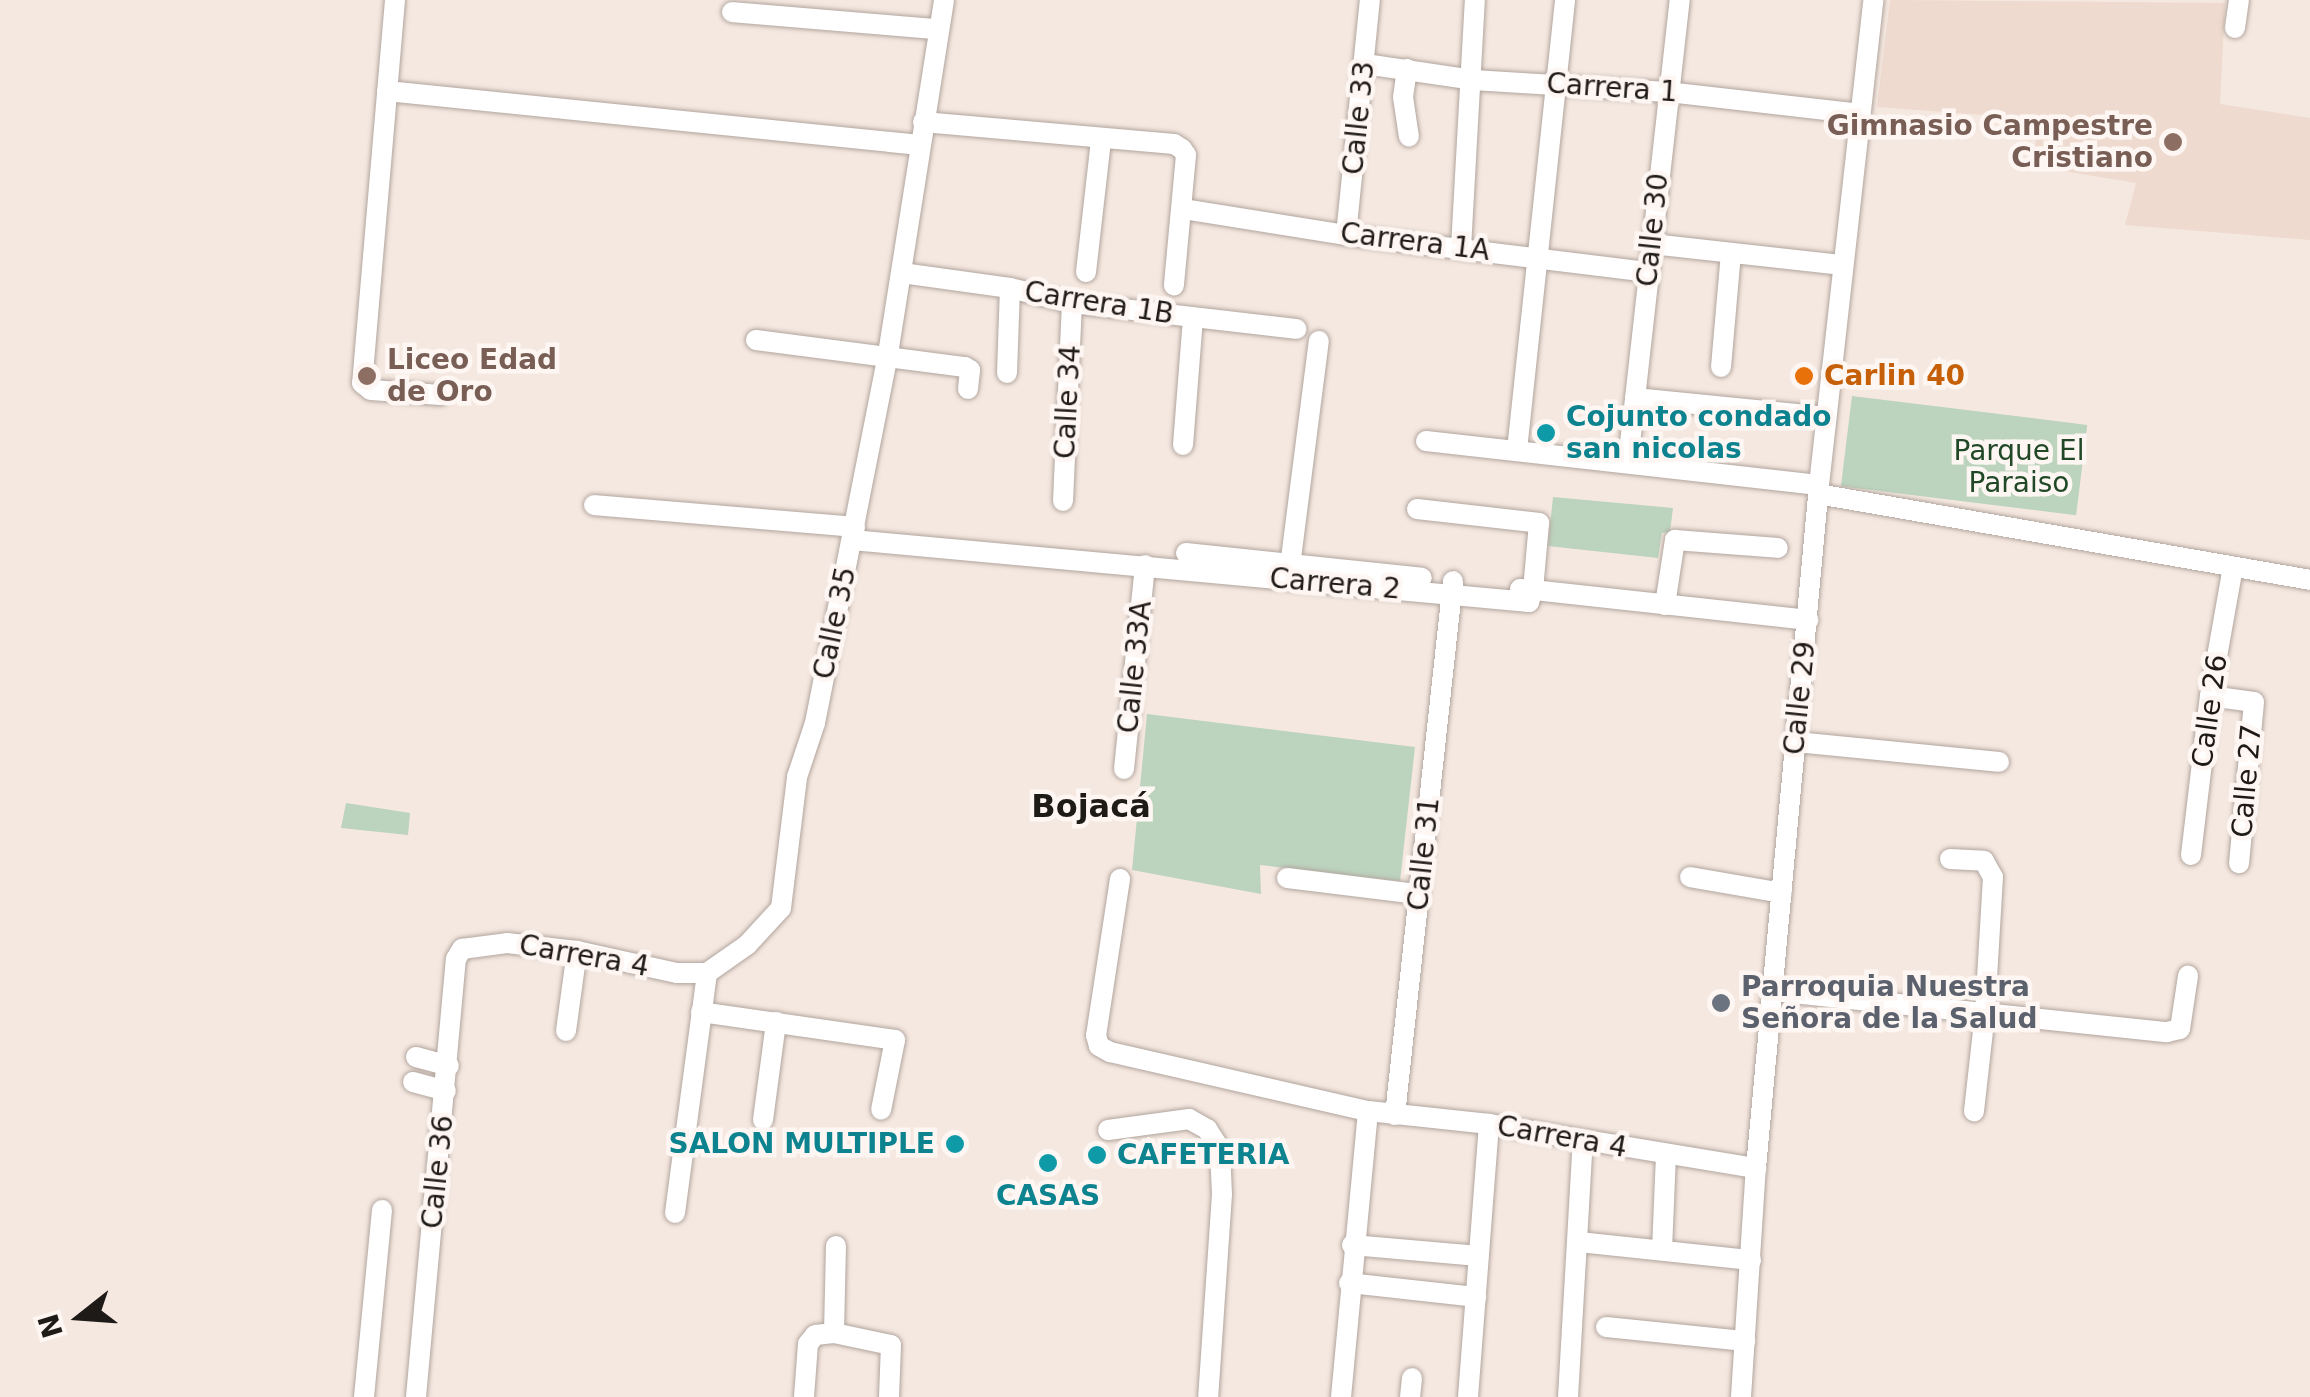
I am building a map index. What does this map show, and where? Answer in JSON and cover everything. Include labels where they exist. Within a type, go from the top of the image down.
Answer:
[{"type":"street","points":[[395,0],[362,383],[371,390],[442,395]]},
{"type":"street","name":"Calle 35","points":[[706,974],[748,945],[781,908],[796,777],[815,722],[854,534],[902,274],[936,29],[944,0]]},
{"type":"street","name":"Calle 33","points":[[1346,235],[1370,0]]},
{"type":"street","points":[[1461,248],[1474,80],[1474,0]]},
{"type":"street","points":[[1517,450],[1565,0]]},
{"type":"street","name":"Calle 30","points":[[1628,460],[1680,0]]},
{"type":"street","name":"Calle 29","points":[[1741,1397],[1756,1168],[1818,490],[1873,0]]},
{"type":"street","points":[[2235,28],[2239,0]]},
{"type":"street","points":[[732,12],[936,29]]},
{"type":"street","name":"Carrera 1","points":[[1365,64],[1474,80],[1668,92],[1860,114]]},
{"type":"street","points":[[1407,70],[1403,97],[1409,137]]},
{"type":"street","points":[[387,91],[920,145]]},
{"type":"street","points":[[924,122],[1174,144],[1182,149],[1186,154],[1174,285]]},
{"type":"street","points":[[1086,272],[1101,140]]},
{"type":"street","name":"Carrera 1A","points":[[1182,209],[1346,235],[1649,272]]},
{"type":"street","points":[[1652,244],[1843,265]]},
{"type":"street","points":[[1720,367],[1731,253]]},
{"type":"street","name":"Carrera 1B","points":[[902,274],[1010,288],[1072,303],[1296,329]]},
{"type":"street","points":[[1007,373],[1010,288]]},
{"type":"street","name":"Calle 34","points":[[1063,500],[1072,303]]},
{"type":"street","points":[[1183,446],[1193,318]]},
{"type":"street","points":[[756,340],[888,354],[968,368],[968,388]]},
{"type":"street","points":[[1290,566],[1318,341]]},
{"type":"street","points":[[1635,398],[1826,417]]},
{"type":"street","points":[[1426,442],[1628,460],[1818,490],[2310,580]]},
{"type":"street","name":"Carrera 2","points":[[594,505],[1145,565],[1346,578],[1531,596]]},
{"type":"street","points":[[1417,510],[1540,523],[1531,596]]},
{"type":"street","points":[[1665,604],[1675,540],[1778,548]]},
{"type":"street","points":[[1186,553],[1290,566],[1346,578]]},
{"type":"street","name":"Calle 33A","points":[[1124,768],[1145,565]]},
{"type":"street","name":"Calle 26","points":[[2191,855],[2210,696],[2233,567]]},
{"type":"street","name":"Calle 31","points":[[1395,1114],[1454,587]]},
{"type":"street","points":[[1531,596],[1665,604],[1807,624]]},
{"type":"street","points":[[1531,596],[1591,609],[1807,624]]},
{"type":"street","name":"Calle 27","points":[[2210,696],[2251,699],[2240,864]]},
{"type":"street","points":[[1796,742],[1999,762]]},
{"type":"street","points":[[1950,859],[1984,862],[1993,877],[1986,1014],[1974,1112]]},
{"type":"street","points":[[1690,877],[1782,892]]},
{"type":"street","points":[[1287,878],[1418,894]]},
{"type":"street","name":"Carrera 4","points":[[1120,879],[1096,1034],[1099,1046],[1368,1111],[1489,1124],[1756,1168]]},
{"type":"street","name":"Carrera 4","points":[[457,941],[578,950],[677,973],[706,974]]},
{"type":"street","name":"Calle 36","points":[[416,1397],[457,941]]},
{"type":"street","points":[[566,1031],[578,950]]},
{"type":"street","points":[[675,1213],[706,974]]},
{"type":"street","points":[[1774,991],[2166,1032],[2180,1028],[2188,976]]},
{"type":"street","points":[[701,1012],[894,1040],[880,1110]]},
{"type":"street","points":[[763,1120],[776,1022]]},
{"type":"street","points":[[416,1056],[448,1066]]},
{"type":"street","points":[[413,1082],[446,1090]]},
{"type":"street","points":[[1341,1397],[1352,1245],[1368,1111]]},
{"type":"street","points":[[1108,1130],[1188,1120],[1207,1129],[1220,1149],[1222,1194],[1208,1397]]},
{"type":"street","points":[[1468,1397],[1489,1124]]},
{"type":"street","points":[[1568,1397],[1583,1140]]},
{"type":"street","points":[[1662,1250],[1666,1155]]},
{"type":"street","points":[[364,1397],[382,1210]]},
{"type":"street","points":[[1579,1242],[1752,1260]]},
{"type":"street","points":[[1352,1245],[1479,1256]]},
{"type":"street","points":[[834,1333],[836,1246]]},
{"type":"street","points":[[1349,1284],[1476,1297]]},
{"type":"street","points":[[1606,1327],[1745,1341]]},
{"type":"street","points":[[804,1396],[808,1344],[814,1335],[834,1333],[891,1345],[889,1397]]},
{"type":"shaded area","name":"Gimnasio Campestre Cristiano","points":[[1890,0],[2225,3],[2220,104],[2310,118],[2310,240],[2125,225],[2136,183],[2033,166],[2038,119],[1877,107]]},
{"type":"green space","name":"Parque El Paraiso","points":[[1852,396],[2087,425],[2076,515],[1841,486]]},
{"type":"green space","points":[[1553,497],[1673,508],[1670,532],[1662,533],[1658,558],[1548,546]]},
{"type":"green space","points":[[1147,714],[1415,747],[1400,881],[1260,865],[1261,894],[1132,870]]},
{"type":"green space","points":[[346,803],[410,813],[408,835],[341,828]]},
{"type":"place","name":"Gimnasio Campestre Cristiano","points":[[2173,142]]},
{"type":"place","name":"Liceo Edad de Oro","points":[[367,376]]},
{"type":"place","name":"Carlin 40","points":[[1804,376]]},
{"type":"place","name":"Cojunto condado san nicolas","points":[[1546,433]]},
{"type":"place","name":"Parroquia Nuestra Señora de la Salud","points":[[1721,1003]]},
{"type":"place","name":"SALON MULTIPLE","points":[[955,1144]]},
{"type":"place","name":"CAFETERIA","points":[[1097,1155]]},
{"type":"place","name":"CASAS","points":[[1048,1163]]},
{"type":"district","name":"Bojacá","points":[[1091,806]]}]
